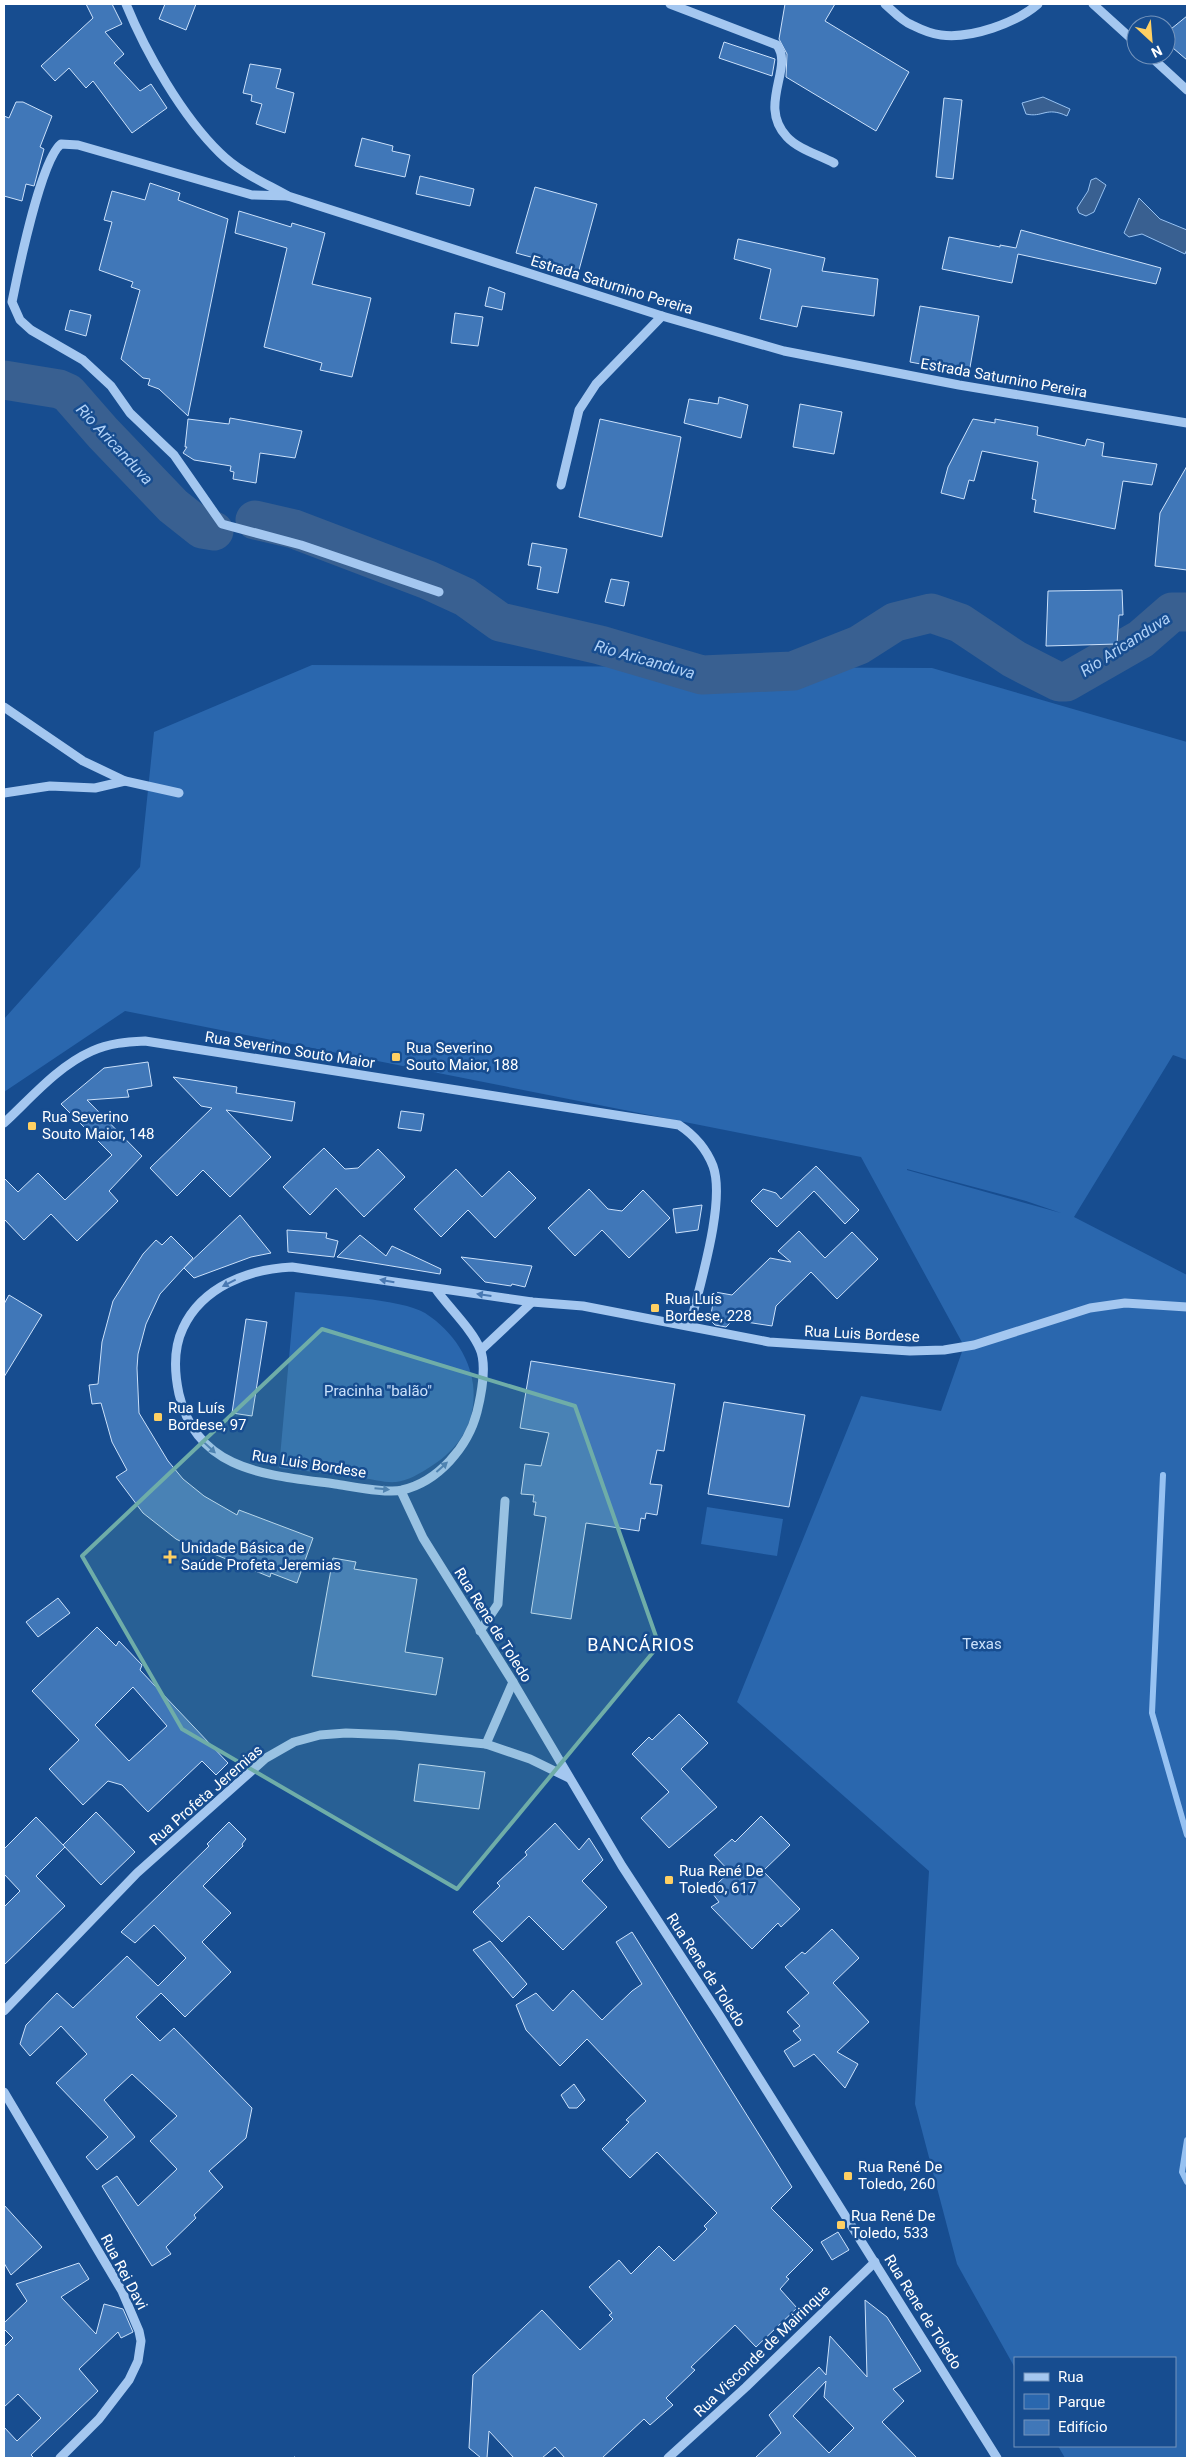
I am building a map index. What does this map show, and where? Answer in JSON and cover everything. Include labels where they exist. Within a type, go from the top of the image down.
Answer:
[{"type":"street","name":"Estrada Saturnino Pereira","points":[[126,4],[138,31],[177,99],[220,153],[242,171],[288,196],[662,316],[784,351],[959,385],[1187,423]]},
{"type":"street","points":[[670,4],[776,45],[782,56],[774,96],[778,124],[787,137],[796,144],[834,162]]},
{"type":"street","points":[[885,4],[910,25],[940,35],[969,34],[994,27],[1030,11],[1038,4]]},
{"type":"street","points":[[1093,4],[1126,34]]},
{"type":"street","points":[[1160,65],[1187,90]]},
{"type":"street","points":[[288,196],[252,195],[78,145],[61,144],[50,161],[36,200],[12,302],[20,320],[31,330],[83,360],[101,376],[130,413],[174,455],[222,524],[301,545],[439,592]]},
{"type":"street","points":[[561,485],[579,410],[596,384],[662,316]]},
{"type":"street","points":[[4,707],[83,761],[125,781],[179,793]]},
{"type":"street","points":[[4,793],[50,786],[95,788],[125,781]]},
{"type":"street","name":"Rua Severino Souto Maior","points":[[4,1122],[62,1071],[91,1051],[118,1043],[145,1041],[679,1125],[691,1133],[706,1153],[713,1167],[716,1184],[714,1217],[690,1326]]},
{"type":"street","name":"Rua Luis Bordese","points":[[436,1288],[480,1350],[483,1376],[480,1402],[473,1428],[456,1455],[430,1478],[401,1491],[360,1488],[266,1474],[244,1468],[217,1455],[198,1437],[188,1424],[175,1377],[176,1348],[192,1310],[205,1297],[245,1275],[270,1268],[292,1267],[436,1288],[532,1302],[583,1306],[769,1342],[927,1350],[974,1345],[1090,1308],[1125,1303],[1187,1307]]},
{"type":"street","points":[[480,1350],[532,1302]]},
{"type":"street","name":"Rua Rene de Toledo","points":[[401,1491],[423,1538],[513,1682],[622,1866],[875,2262],[997,2458]]},
{"type":"street","points":[[480,1631],[498,1604],[505,1501]]},
{"type":"street","points":[[486,1744],[513,1682]]},
{"type":"street","name":"Rua Profeta Jeremias","points":[[4,2011],[137,1873],[266,1758],[294,1742],[320,1735],[346,1733],[395,1735],[486,1744],[530,1759],[569,1779]]},
{"type":"street","name":"Rua Rei Davi","points":[[4,2092],[122,2291],[142,2341],[138,2361],[130,2380],[99,2419],[60,2458]]},
{"type":"street","name":"Rua Visconde de Mairinque","points":[[668,2458],[746,2387],[875,2262]]},
{"type":"highlighted area","points":[[322,1329],[575,1406],[659,1645],[457,1889],[182,1729],[82,1556]]},
{"type":"green space","name":"Texas","points":[[312,665],[932,668],[1187,742],[1187,1060],[1173,1055],[1074,1217],[1187,1275],[1187,2458],[1065,2458],[1059,2447],[1176,2447],[1176,2357],[1014,2357],[1014,2366],[957,2264],[915,2104],[929,1871],[737,1702],[861,1396],[941,1411],[964,1346],[861,1157],[125,1011],[4,1092],[4,1019],[140,867],[154,732]],"holes":[[[907,1169],[1026,1201],[1061,1213],[907,1170]]]},
{"type":"green space","name":"Pracinha \"balão\"","points":[[295,1292],[363,1298],[399,1304],[425,1313],[445,1329],[460,1348],[469,1368],[474,1390],[472,1412],[465,1432],[451,1451],[422,1472],[396,1482],[279,1468]]},
{"type":"green space","points":[[707,1507],[783,1519],[777,1556],[701,1544]]},
{"type":"shaded area","points":[[1043,97],[1070,109],[1067,116],[1054,112],[1037,115],[1026,114],[1022,103]]},
{"type":"shaded area","points":[[1096,178],[1106,185],[1094,212],[1086,216],[1079,213],[1077,208],[1088,191],[1091,180]]},
{"type":"shaded area","points":[[1139,198],[1160,219],[1187,230],[1187,249],[1185,254],[1142,234],[1129,237],[1124,233]]},
{"type":"building","points":[[86,4],[112,4],[122,24],[105,32],[124,54],[114,63],[140,91],[151,84],[167,108],[132,133],[93,81],[86,88],[69,68],[55,81],[41,66],[93,18]]},
{"type":"building","points":[[165,4],[196,4],[186,30],[159,19]]},
{"type":"building","points":[[785,4],[835,4],[825,21],[909,72],[876,131],[786,77],[787,54],[779,39]]},
{"type":"building","points":[[1187,16],[1187,60],[1176,51],[1176,25]]},
{"type":"building","points":[[724,42],[775,59],[772,76],[719,58]]},
{"type":"building","points":[[250,64],[281,69],[276,88],[294,93],[285,133],[256,124],[262,104],[251,101],[252,95],[243,93]]},
{"type":"building","points":[[944,98],[962,100],[953,179],[936,177]]},
{"type":"building","points":[[16,102],[23,102],[52,116],[40,147],[44,149],[34,186],[26,184],[22,201],[4,196],[4,116],[9,118]]},
{"type":"building","points":[[362,138],[393,146],[392,151],[410,155],[405,177],[355,166]]},
{"type":"building","points":[[420,176],[474,189],[470,206],[416,194]]},
{"type":"building","points":[[150,183],[180,193],[178,200],[228,219],[188,416],[159,389],[148,385],[150,379],[143,378],[121,359],[140,290],[131,287],[133,282],[99,270],[112,222],[104,220],[112,191],[145,200]]},
{"type":"building","points":[[535,187],[597,204],[579,270],[516,253]]},
{"type":"building","points":[[239,211],[291,227],[292,223],[325,233],[312,284],[371,298],[352,377],[320,370],[322,363],[264,347],[287,248],[235,233]]},
{"type":"building","points":[[1021,230],[1161,268],[1156,284],[1018,254],[1012,283],[942,269],[949,237],[1000,247],[1000,245],[1016,248]]},
{"type":"building","points":[[738,239],[825,258],[822,271],[878,279],[874,316],[802,306],[797,327],[760,319],[771,269],[734,259]]},
{"type":"building","points":[[489,287],[505,293],[502,310],[485,306]]},
{"type":"building","points":[[920,306],[979,316],[969,373],[910,362]]},
{"type":"building","points":[[70,310],[91,315],[86,336],[65,330]]},
{"type":"building","points":[[455,313],[483,317],[478,346],[451,343]]},
{"type":"building","points":[[719,397],[748,405],[741,438],[684,423],[689,399],[718,404]]},
{"type":"building","points":[[800,404],[842,412],[834,454],[793,447]]},
{"type":"building","points":[[230,418],[302,431],[295,458],[260,453],[256,483],[233,479],[234,472],[230,471],[231,466],[194,460],[183,453],[187,447],[185,447],[188,419],[229,424]]},
{"type":"building","points":[[600,419],[681,437],[662,537],[579,517]]},
{"type":"building","points":[[973,419],[995,423],[995,419],[1038,427],[1037,435],[1085,446],[1087,439],[1104,443],[1102,456],[1157,464],[1152,485],[1123,481],[1115,529],[1034,512],[1036,500],[1032,499],[1038,462],[982,451],[974,481],[969,480],[964,499],[941,493],[948,467]]},
{"type":"building","points":[[1187,466],[1187,570],[1155,566],[1160,513]]},
{"type":"building","points":[[532,543],[567,549],[558,593],[537,589],[541,567],[528,565]]},
{"type":"building","points":[[611,579],[629,582],[624,606],[605,602]]},
{"type":"building","points":[[1122,590],[1123,615],[1119,615],[1117,644],[1046,646],[1048,591]]},
{"type":"building","points":[[148,1062],[152,1086],[127,1090],[129,1097],[87,1100],[142,1156],[109,1191],[118,1201],[77,1241],[51,1214],[24,1240],[4,1219],[4,1178],[18,1192],[38,1173],[65,1200],[112,1155],[61,1104],[104,1068]]},
{"type":"building","points":[[173,1077],[237,1087],[236,1093],[295,1102],[292,1121],[226,1110],[271,1157],[230,1197],[203,1170],[177,1196],[150,1168],[212,1108],[201,1106]]},
{"type":"building","points":[[401,1111],[424,1114],[421,1131],[398,1128]]},
{"type":"building","points":[[324,1148],[345,1169],[358,1168],[378,1149],[405,1177],[364,1217],[336,1188],[310,1215],[283,1187]]},
{"type":"building","points":[[816,1166],[859,1210],[845,1224],[814,1191],[777,1227],[751,1201],[763,1189],[776,1193],[781,1199]]},
{"type":"building","points":[[456,1169],[482,1197],[509,1171],[536,1198],[495,1238],[468,1210],[441,1237],[414,1209]]},
{"type":"building","points":[[589,1189],[608,1209],[622,1211],[643,1190],[670,1218],[629,1258],[602,1230],[575,1256],[548,1228]]},
{"type":"building","points":[[702,1205],[698,1230],[676,1233],[673,1209]]},
{"type":"building","points":[[240,1215],[271,1253],[251,1257],[194,1278],[184,1268]]},
{"type":"building","points":[[287,1230],[327,1233],[326,1238],[338,1241],[334,1257],[288,1252]]},
{"type":"building","points":[[799,1231],[825,1258],[852,1232],[878,1259],[837,1299],[811,1272],[776,1306],[772,1326],[733,1320],[726,1327],[715,1325],[710,1320],[715,1292],[732,1295],[770,1258],[791,1262],[778,1251]]},
{"type":"building","points":[[360,1235],[386,1256],[392,1246],[441,1269],[440,1274],[337,1257]]},
{"type":"building","points":[[171,1236],[193,1258],[160,1294],[146,1324],[138,1354],[139,1413],[168,1461],[183,1479],[204,1496],[237,1515],[239,1510],[313,1538],[297,1583],[271,1573],[270,1577],[197,1547],[196,1549],[176,1539],[143,1513],[116,1477],[127,1470],[112,1442],[101,1403],[92,1404],[89,1385],[98,1384],[102,1342],[113,1301],[143,1254],[156,1240],[162,1245]]},
{"type":"building","points":[[461,1257],[532,1266],[525,1287],[512,1284],[511,1286],[485,1282]]},
{"type":"building","points":[[9,1295],[42,1315],[4,1377],[4,1304]]},
{"type":"building","points":[[246,1319],[267,1322],[252,1416],[232,1413]]},
{"type":"building","points":[[531,1361],[675,1384],[664,1451],[657,1450],[650,1484],[662,1485],[657,1515],[646,1513],[645,1519],[641,1518],[639,1531],[586,1523],[571,1619],[531,1613],[546,1517],[534,1515],[536,1502],[533,1502],[534,1495],[521,1494],[525,1464],[541,1466],[549,1433],[520,1428]]},
{"type":"building","points":[[724,1402],[805,1415],[789,1507],[708,1494]]},
{"type":"building","points":[[333,1558],[356,1562],[354,1569],[417,1579],[405,1652],[443,1658],[436,1695],[312,1676]]},
{"type":"building","points":[[58,1598],[70,1613],[38,1637],[26,1622]]},
{"type":"building","points":[[97,1627],[116,1646],[119,1641],[142,1665],[140,1670],[228,1763],[216,1775],[202,1761],[148,1812],[122,1785],[108,1781],[83,1805],[49,1769],[79,1740],[32,1691]],"holes":[[[133,1687],[167,1726],[129,1761],[95,1725]]]},
{"type":"building","points":[[679,1714],[708,1743],[681,1769],[717,1807],[669,1848],[641,1818],[669,1792],[632,1754],[649,1737],[652,1740]]},
{"type":"building","points":[[419,1764],[485,1772],[479,1809],[414,1801]]},
{"type":"building","points":[[96,1812],[135,1852],[101,1885],[63,1845]]},
{"type":"building","points":[[761,1816],[790,1845],[763,1871],[800,1909],[781,1927],[778,1923],[752,1949],[711,1907],[719,1902],[710,1890],[730,1872],[714,1855],[732,1839],[735,1842]]},
{"type":"building","points":[[36,1817],[65,1847],[36,1876],[65,1906],[4,1965],[4,1907],[20,1891],[4,1874],[4,1849]]},
{"type":"building","points":[[229,1822],[246,1839],[242,1844],[243,1846],[203,1886],[231,1913],[202,1942],[231,1972],[185,2017],[161,1993],[136,2017],[160,2041],[174,2028],[252,2108],[246,2138],[209,2171],[223,2187],[194,2215],[196,2218],[166,2247],[171,2254],[152,2266],[102,2186],[117,2176],[138,2206],[177,2169],[150,2141],[177,2116],[132,2074],[104,2100],[135,2137],[97,2170],[86,2157],[108,2137],[56,2083],[87,2054],[61,2026],[30,2056],[20,2044],[26,2025],[57,1993],[73,2008],[127,1956],[158,1986],[186,1958],[154,1925],[135,1943],[121,1932],[209,1846],[207,1844]]},
{"type":"building","points":[[555,1823],[579,1850],[589,1838],[603,1860],[582,1881],[607,1907],[563,1950],[529,1916],[502,1942],[473,1912],[500,1886],[497,1883],[527,1855],[525,1852]]},
{"type":"building","points":[[832,1929],[859,1958],[833,1983],[869,2022],[837,2052],[858,2064],[845,2088],[814,2054],[794,2067],[784,2051],[801,2040],[793,2031],[800,2026],[787,2012],[809,1993],[785,1967],[802,1952],[805,1954]]},
{"type":"building","points":[[632,1932],[792,2187],[771,2208],[813,2250],[786,2277],[789,2279],[780,2289],[797,2308],[756,2347],[735,2325],[691,2367],[695,2370],[666,2398],[673,2405],[650,2425],[644,2419],[602,2458],[565,2458],[555,2447],[542,2458],[514,2458],[489,2431],[487,2458],[481,2458],[469,2448],[473,2375],[542,2310],[580,2350],[613,2319],[609,2315],[612,2313],[589,2287],[619,2260],[631,2274],[659,2246],[674,2261],[707,2229],[704,2226],[717,2213],[657,2152],[630,2178],[602,2149],[629,2122],[626,2120],[646,2101],[587,2039],[560,2066],[526,2030],[516,2005],[536,1993],[553,2011],[573,1990],[602,2020],[642,1984],[616,1942]]},
{"type":"building","points":[[490,1941],[527,1984],[513,1998],[473,1950]]},
{"type":"building","points":[[574,2084],[585,2100],[577,2108],[569,2108],[561,2095]]},
{"type":"building","points":[[4,2205],[42,2247],[11,2275],[4,2263]]},
{"type":"building","points":[[838,2232],[849,2250],[832,2260],[821,2242]]},
{"type":"building","points":[[79,2263],[89,2279],[61,2297],[96,2334],[104,2304],[123,2309],[133,2332],[121,2338],[118,2332],[79,2369],[98,2391],[31,2455],[34,2458],[4,2458],[4,2427],[17,2441],[41,2418],[18,2394],[4,2407],[4,2347],[13,2338],[4,2329],[4,2323],[27,2301],[16,2284]]},
{"type":"building","points":[[865,2300],[887,2317],[921,2371],[893,2389],[904,2401],[882,2422],[917,2458],[755,2458],[781,2433],[769,2415],[819,2367],[826,2375],[830,2336],[867,2377]],"holes":[[[826,2381],[824,2397],[854,2428],[829,2453],[793,2416]]]},
{"type":"waterway","name":"Rio Aricanduva","points":[[4,380],[59,389],[68,393],[103,433],[173,506],[202,529],[214,531]]},
{"type":"waterway","name":"Rio Aricanduva","points":[[255,520],[294,529],[428,580],[465,597],[500,622],[600,645],[702,675],[793,671],[859,645],[895,622],[931,613],[960,623],[1014,659],[1059,682],[1066,682],[1141,639],[1172,612],[1187,612]]},
{"type":"waterway","points":[[1163,1475],[1152,1713],[1187,1835]]},
{"type":"waterway","points":[[1187,2140],[1182,2172],[1187,2182]]},
{"type":"place","name":"Rua Severino Souto Maior, 188","points":[[396,1057]]},
{"type":"place","name":"Rua Severino Souto Maior, 148","points":[[32,1126]]},
{"type":"place","name":"Rua Luís Bordese, 228","points":[[655,1308]]},
{"type":"place","name":"Rua Luís Bordese, 97","points":[[158,1417]]},
{"type":"place","name":"Unidade Básica de Saúde Profeta Jeremias","points":[[170,1557]]},
{"type":"place","name":"Rua René De Toledo, 617","points":[[669,1880]]},
{"type":"place","name":"Rua René De Toledo, 260","points":[[848,2176]]},
{"type":"place","name":"Rua René De Toledo, 533","points":[[841,2225]]},
{"type":"district","name":"BANCÁRIOS","points":[[641,1645]]}]
